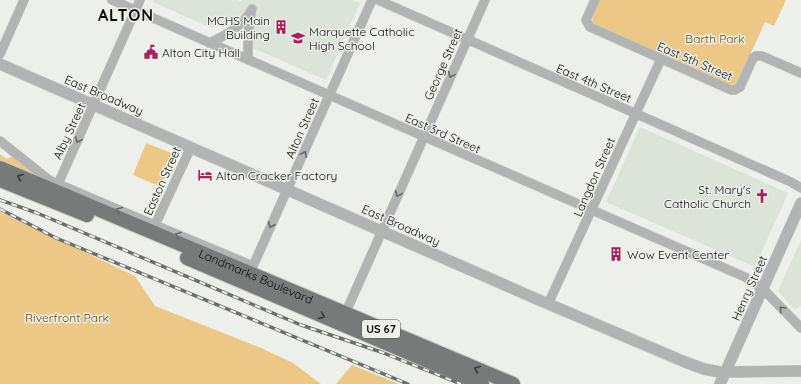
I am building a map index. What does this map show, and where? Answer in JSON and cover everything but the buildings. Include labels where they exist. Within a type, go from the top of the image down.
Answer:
[{"type":"highway","name":"Landmarks Boulevard","points":[[0,168],[513,384]]},
{"type":"highway","name":"Landmarks Boulevard","points":[[0,180],[119,229],[482,384]]},
{"type":"street","points":[[0,54],[24,0]]},
{"type":"street","name":"East 3rd Street","points":[[112,0],[745,277],[764,288],[801,328]]},
{"type":"street","name":"Alby Street","points":[[58,184],[140,0]]},
{"type":"street","name":"Alton Street","points":[[155,225],[253,266],[372,0]]},
{"type":"street","name":"East 4th Street","points":[[378,0],[792,182],[801,188]]},
{"type":"street","name":"George Street","points":[[345,314],[485,0]]},
{"type":"street","name":"East 5th Street","points":[[595,0],[587,16],[587,24],[592,29],[730,90],[735,90],[740,87],[756,56],[762,56],[801,74]]},
{"type":"street","points":[[210,43],[230,32],[246,19],[252,9],[248,34],[248,60]]},
{"type":"street","name":"Langdon Street","points":[[548,304],[661,59]]},
{"type":"street","name":"East Broadway","points":[[0,64],[548,304],[685,362],[704,369],[726,372],[801,371]]},
{"type":"street","points":[[0,141],[42,175],[58,184],[155,225]]},
{"type":"street","name":"Easton Street","points":[[155,225],[191,147]]},
{"type":"street","name":"Henry Street","points":[[720,384],[801,203]]},
{"type":"shaded area","name":"Marquette Catholic High School","points":[[153,0],[237,0],[241,2],[242,0],[353,0],[360,3],[326,80],[253,48],[252,28],[231,18],[221,25],[209,27],[153,2]]},
{"type":"shaded area","points":[[640,127],[788,193],[755,267],[606,202]]},
{"type":"shaded area","points":[[801,240],[801,305],[795,310],[778,291]]},
{"type":"green space","name":"Barth Park","points":[[599,0],[786,0],[774,26],[765,22],[737,83],[731,86],[596,26],[592,17]]},
{"type":"green space","points":[[146,143],[174,154],[161,187],[133,175]]},
{"type":"green space","points":[[0,154],[7,159],[14,155],[44,181],[0,162]]},
{"type":"green space","name":"Riverfront Park","points":[[0,212],[135,276],[155,306],[261,348],[293,363],[321,384],[0,384]]},
{"type":"green space","points":[[352,365],[399,384],[336,384]]},
{"type":"railway","points":[[0,200],[37,213],[301,325],[381,352],[461,384]]},
{"type":"railway","points":[[0,209],[56,238],[408,384]]},
{"type":"place","name":"MCHS Main Building","points":[[281,27]]},
{"type":"place","name":"Marquette Catholic High School","points":[[298,38]]},
{"type":"place","name":"Alton City Hall","points":[[151,52]]},
{"type":"place","name":"Alton Cracker Factory","points":[[205,175]]},
{"type":"place","name":"St. Mary's Catholic Church","points":[[762,196]]},
{"type":"place","name":"Wow Event Center","points":[[616,254]]},
{"type":"district","name":"ALTON","points":[[126,15]]}]
